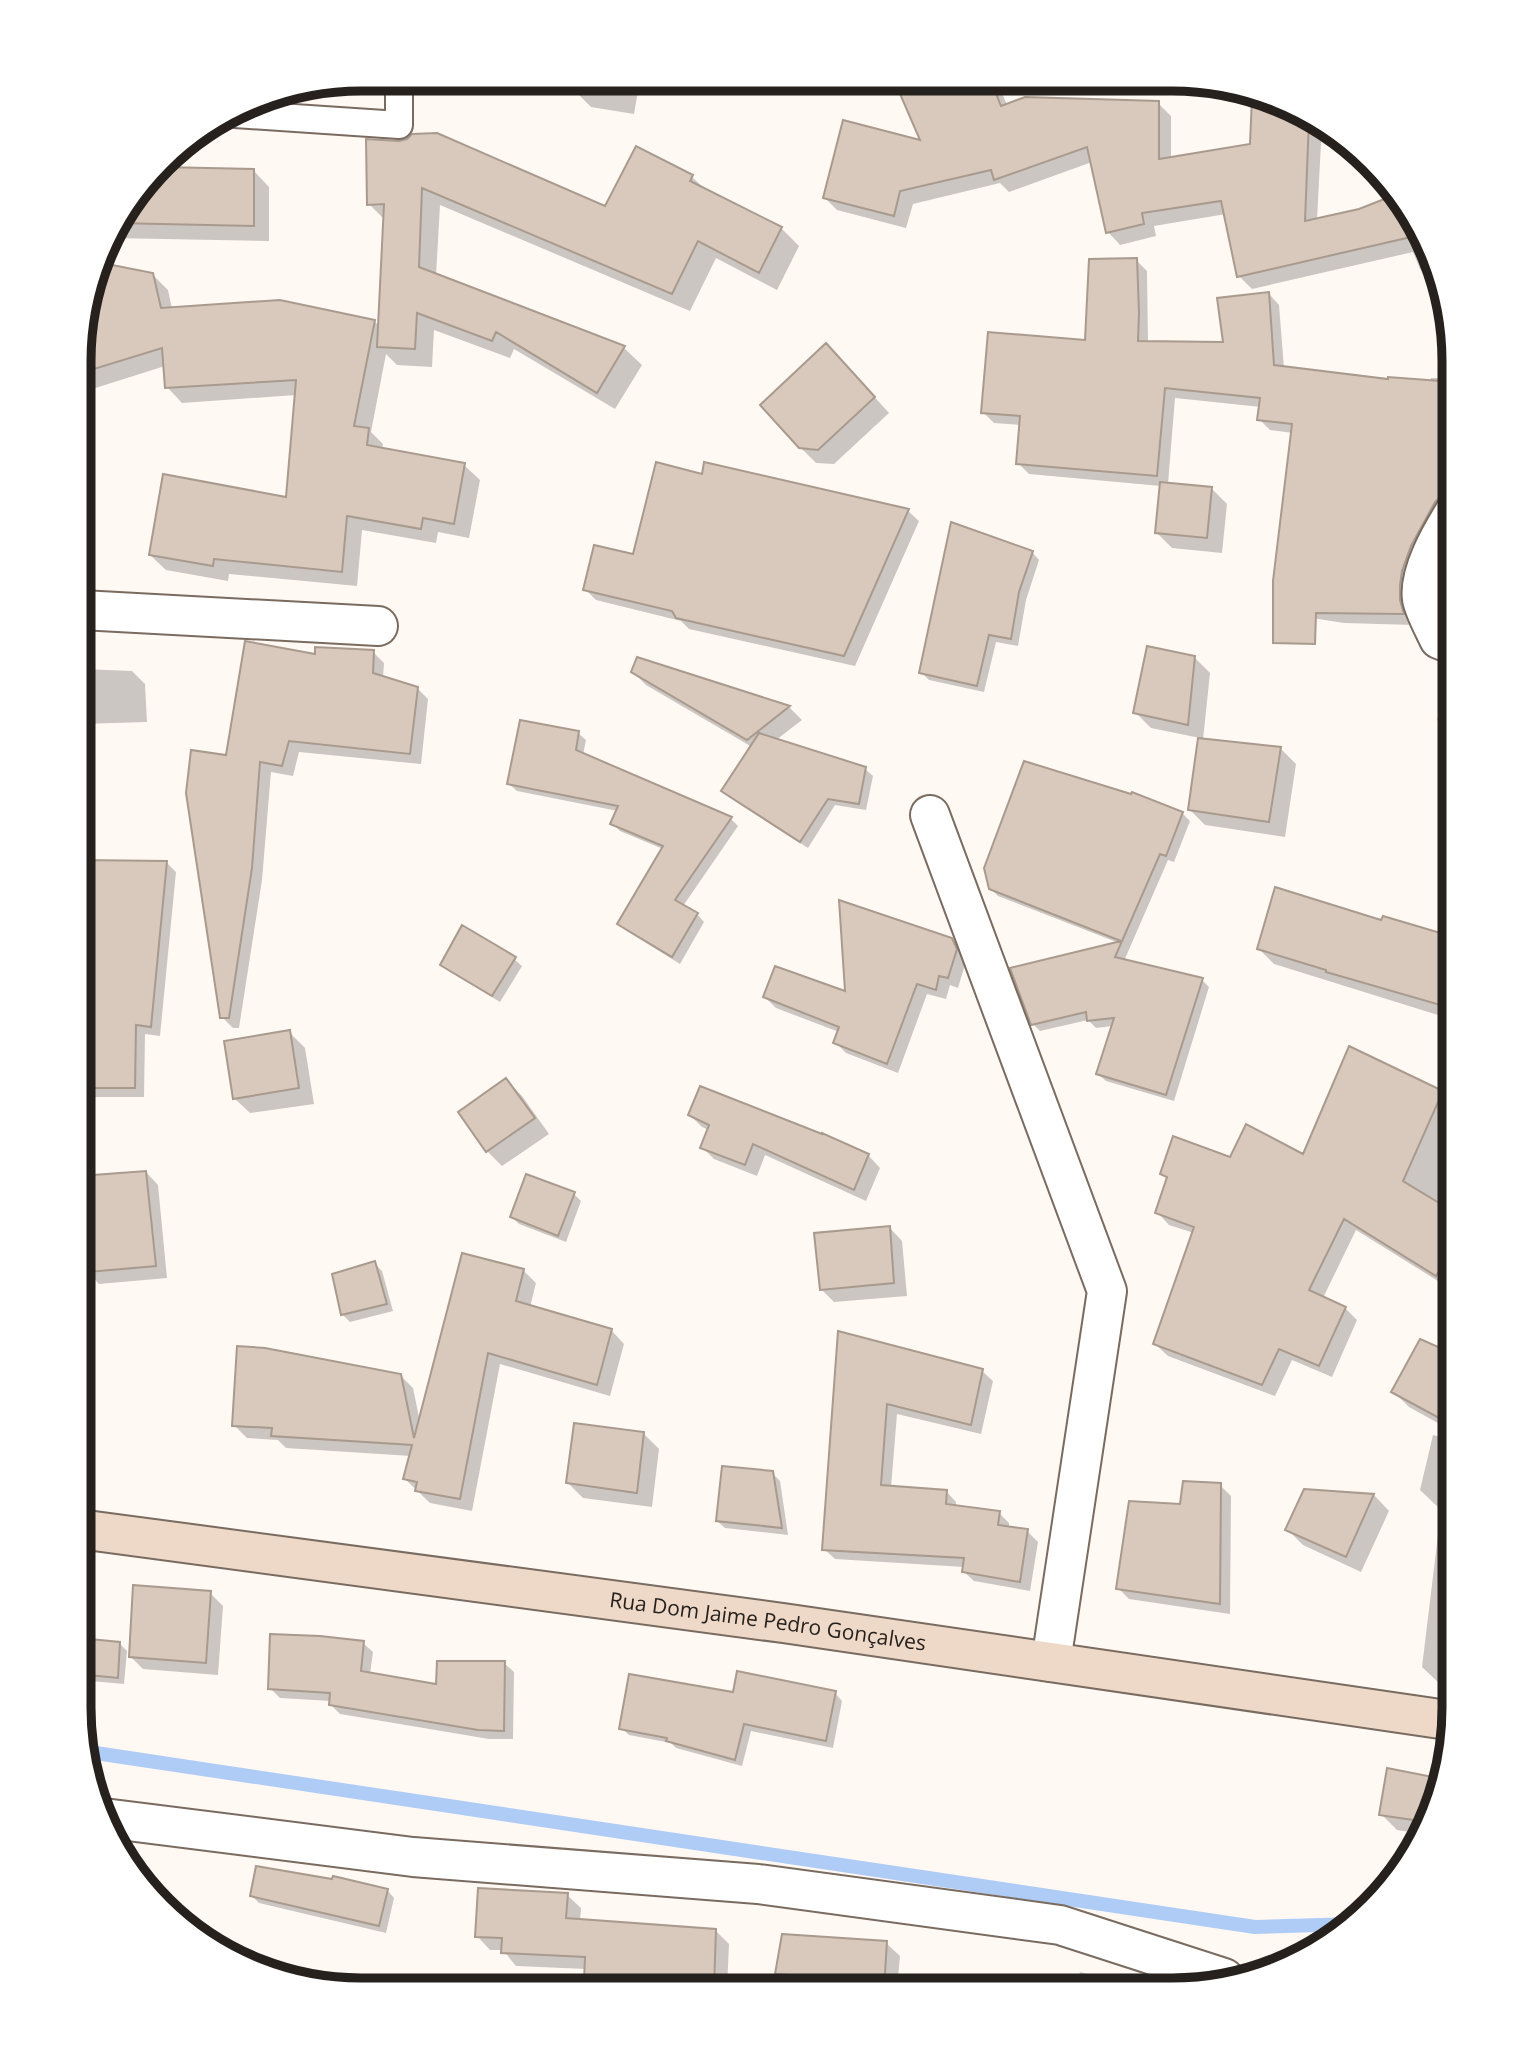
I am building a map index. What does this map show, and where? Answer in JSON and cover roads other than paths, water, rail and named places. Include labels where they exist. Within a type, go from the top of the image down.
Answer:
[{"type":"main road","name":"Rua Dom Jaime Pedro Gonçalves","points":[[91,1531],[769,1622],[1441,1719]]},
{"type":"street","points":[[1442,532],[1425,572],[1422,599],[1439,639],[1442,640]]},
{"type":"street","points":[[91,611],[378,626]]},
{"type":"street","points":[[930,815],[1107,1292],[1051,1662]]},
{"type":"street","points":[[116,1819],[413,1857],[758,1884],[1060,1925],[1214,1975]]},
{"type":"lane","points":[[251,115],[398,125],[399,91]]},
{"type":"waterway","points":[[95,1753],[1255,1927],[1332,1925]]}]
